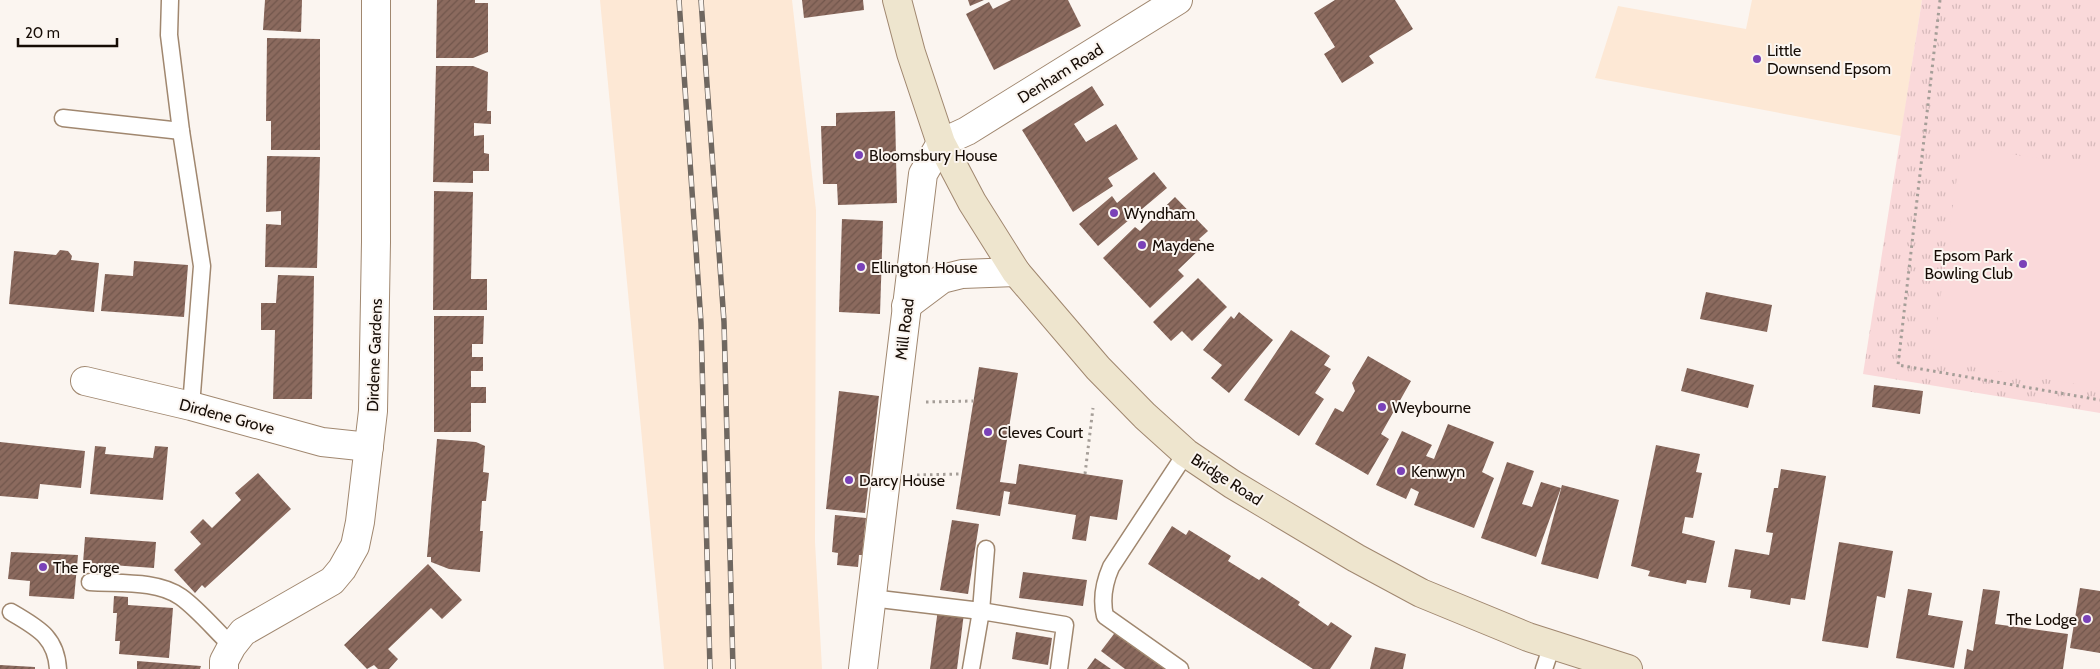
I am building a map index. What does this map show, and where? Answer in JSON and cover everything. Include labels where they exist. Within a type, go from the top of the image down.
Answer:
[{"type":"main road","points":[[897,0],[911,53],[941,143]]},
{"type":"main road","name":"Bridge Road","points":[[941,143],[972,202],[1016,272],[1098,368],[1145,416],[1186,453],[1232,484],[1356,558],[1422,593],[1528,637],[1548,657],[1628,669]]},
{"type":"street","name":"Dirdene Gardens","points":[[228,657],[243,632],[332,582],[355,546],[360,522],[373,411],[376,252],[376,0]]},
{"type":"street","name":"Denham Road","points":[[941,143],[967,131],[1178,0]]},
{"type":"street","name":"Mill Road","points":[[863,669],[923,174],[941,143]]},
{"type":"street","points":[[906,306],[942,279],[962,274],[1016,272]]},
{"type":"street","name":"Dirdene Grove","points":[[85,381],[192,406],[322,442],[369,447]]},
{"type":"lane","points":[[170,0],[169,35],[181,131],[202,266],[192,406]]},
{"type":"lane","points":[[63,118],[181,131]]},
{"type":"lane","points":[[1180,669],[1105,616],[1102,605],[1105,580],[1111,567],[1186,453]]},
{"type":"lane","points":[[971,669],[981,611],[986,549]]},
{"type":"lane","points":[[90,582],[153,586],[168,590],[181,598],[228,657]]},
{"type":"lane","points":[[871,598],[981,611],[1064,626],[1059,669]]},
{"type":"lane","points":[[12,612],[43,632],[57,656],[58,669]]},
{"type":"path","points":[[1940,0],[1898,365],[2100,400]]},
{"type":"path","points":[[1085,474],[1098,368]]},
{"type":"path","points":[[895,403],[973,401]]},
{"type":"path","points":[[885,476],[962,474]]},
{"type":"shaded area","points":[[600,0],[792,0],[816,210],[815,542],[822,669],[664,669]]},
{"type":"shaded area","name":"Little Downsend Epsom","points":[[1752,0],[1922,0],[1901,136],[1595,78],[1618,6],[1746,29]]},
{"type":"green space","points":[[1922,0],[2100,0],[2100,413],[1863,374]]},
{"type":"green space","name":"Epsom Park Bowling Club","points":[[1961,147],[2100,167],[2100,388],[1932,360]]},
{"type":"building","points":[[265,0],[302,0],[301,32],[263,30]]},
{"type":"building","points":[[437,0],[475,0],[475,3],[488,3],[488,52],[473,58],[436,58]]},
{"type":"building","points":[[802,0],[863,0],[864,10],[804,18]]},
{"type":"building","points":[[968,0],[984,0],[970,6]]},
{"type":"building","points":[[1011,0],[1068,0],[1081,26],[994,70],[966,14],[989,2],[993,9]]},
{"type":"building","points":[[1335,0],[1395,0],[1413,29],[1369,56],[1374,63],[1342,83],[1324,54],[1335,47],[1314,13]]},
{"type":"building","points":[[267,38],[320,39],[320,150],[271,150],[271,121],[266,121]]},
{"type":"building","points":[[436,66],[473,66],[488,72],[487,111],[491,111],[491,124],[474,123],[474,136],[484,135],[484,153],[489,154],[489,171],[473,171],[473,183],[433,182]]},
{"type":"building","points":[[1092,86],[1104,105],[1074,124],[1086,142],[1116,124],[1138,159],[1108,178],[1113,186],[1073,212],[1022,130]]},
{"type":"building","name":"Bloomsbury House","points":[[895,111],[897,203],[838,205],[837,184],[823,184],[821,126],[836,126],[836,113]]},
{"type":"building","points":[[267,156],[320,157],[317,268],[265,267],[266,224],[281,225],[281,211],[266,212]]},
{"type":"building","name":"Wyndham","points":[[1154,172],[1167,188],[1098,246],[1079,224],[1112,196],[1117,203]]},
{"type":"building","points":[[434,191],[473,192],[471,279],[487,279],[487,310],[433,310]]},
{"type":"building","points":[[1175,197],[1208,231],[1199,239],[1204,245],[1178,270],[1184,276],[1150,308],[1103,258],[1135,227],[1140,231]]},
{"type":"building","name":"Ellington House","points":[[842,219],[883,221],[880,314],[839,312]]},
{"type":"building","points":[[60,250],[68,251],[72,256],[71,260],[99,263],[94,312],[9,304],[14,251],[56,255]]},
{"type":"building","points":[[134,261],[188,265],[184,317],[101,311],[105,274],[133,276]]},
{"type":"building","points":[[278,275],[314,276],[312,399],[273,399],[275,330],[261,330],[261,303],[276,303]]},
{"type":"building","points":[[1198,278],[1227,307],[1192,341],[1182,331],[1171,341],[1153,322]]},
{"type":"building","points":[[1706,292],[1772,305],[1767,332],[1700,319]]},
{"type":"building","points":[[1239,312],[1273,340],[1229,393],[1211,378],[1222,365],[1203,350],[1231,316],[1234,319]]},
{"type":"building","points":[[434,316],[484,316],[483,344],[472,344],[472,357],[483,357],[483,371],[471,371],[471,387],[486,387],[486,403],[471,403],[471,432],[434,432]]},
{"type":"building","points":[[1291,330],[1330,356],[1324,365],[1331,369],[1315,393],[1324,399],[1299,436],[1244,400]]},
{"type":"building","points":[[1368,356],[1411,381],[1381,434],[1389,439],[1368,475],[1315,444],[1335,408],[1343,412],[1355,391],[1352,383]]},
{"type":"building","name":"Cleves Court","points":[[979,367],[1018,373],[1000,482],[1016,484],[1019,464],[1123,480],[1117,520],[1090,516],[1086,541],[1072,539],[1076,515],[1008,504],[1010,492],[1004,491],[1000,516],[956,509]]},
{"type":"building","points":[[1687,368],[1754,385],[1748,408],[1681,391]]},
{"type":"building","points":[[1874,385],[1923,391],[1920,414],[1872,407]]},
{"type":"building","name":"Darcy House","points":[[839,391],[879,396],[865,513],[826,509]]},
{"type":"building","points":[[1448,424],[1494,442],[1482,472],[1494,478],[1474,528],[1414,505],[1419,492],[1411,488],[1406,499],[1376,485],[1402,431],[1432,445],[1426,456],[1434,459]]},
{"type":"building","points":[[437,439],[476,442],[485,446],[483,472],[489,473],[486,501],[482,501],[480,531],[483,531],[480,572],[449,569],[431,562],[431,557],[427,557]]},
{"type":"building","points":[[0,442],[85,451],[81,488],[40,484],[38,499],[0,496]]},
{"type":"building","points":[[1656,445],[1700,454],[1696,472],[1702,473],[1693,518],[1685,517],[1682,533],[1715,541],[1706,583],[1687,580],[1686,584],[1648,576],[1650,571],[1631,566]]},
{"type":"building","points":[[95,446],[106,447],[105,454],[153,458],[155,446],[168,447],[163,500],[90,494]]},
{"type":"building","points":[[1507,462],[1534,471],[1522,504],[1532,507],[1541,482],[1561,488],[1536,557],[1481,538]]},
{"type":"building","points":[[1781,469],[1826,476],[1805,600],[1791,598],[1790,605],[1750,598],[1751,590],[1728,587],[1735,549],[1769,555],[1773,533],[1766,532],[1774,488],[1778,488]]},
{"type":"building","points":[[258,473],[291,509],[205,588],[202,585],[195,593],[174,570],[201,544],[190,532],[203,519],[212,528],[241,500],[235,493]]},
{"type":"building","points":[[1562,485],[1619,500],[1598,579],[1541,564]]},
{"type":"building","points":[[835,515],[866,518],[862,555],[859,555],[858,567],[837,565],[838,553],[832,552]]},
{"type":"building","points":[[952,520],[979,524],[968,594],[940,590]]},
{"type":"building","points":[[1172,526],[1186,535],[1189,530],[1231,556],[1228,561],[1259,580],[1262,577],[1300,602],[1298,605],[1328,626],[1331,622],[1352,636],[1330,669],[1313,669],[1148,564]]},
{"type":"building","points":[[85,537],[156,542],[154,568],[83,563]]},
{"type":"building","points":[[1839,542],[1893,551],[1885,598],[1877,596],[1868,648],[1822,641]]},
{"type":"building","name":"The Forge","points":[[11,552],[78,555],[74,599],[29,596],[30,581],[8,579]]},
{"type":"building","points":[[428,564],[462,600],[442,619],[431,608],[388,649],[398,659],[389,669],[378,669],[374,665],[367,669],[344,645]]},
{"type":"building","points":[[1023,572],[1087,580],[1083,606],[1019,598]]},
{"type":"building","name":"The Lodge","points":[[2080,588],[2100,591],[2100,653],[2070,648]]},
{"type":"building","points":[[1908,589],[1932,593],[1928,615],[1963,621],[1954,668],[1896,658]]},
{"type":"building","points":[[1983,589],[2000,591],[1995,624],[2068,634],[2063,669],[1964,669],[1967,649],[1973,651]]},
{"type":"building","points":[[114,596],[128,597],[128,605],[173,608],[169,658],[119,654],[120,641],[115,641],[117,613],[113,613]]},
{"type":"building","points":[[938,609],[964,613],[957,669],[930,669]]},
{"type":"building","points":[[1117,630],[1169,669],[1125,669],[1101,651]]},
{"type":"building","points":[[1016,632],[1052,638],[1048,665],[1012,659]]},
{"type":"building","points":[[1375,647],[1406,654],[1403,669],[1370,669]]},
{"type":"building","points":[[1095,658],[1111,669],[1087,669]]},
{"type":"building","points":[[137,661],[201,666],[200,669],[137,669]]},
{"type":"building","points":[[0,665],[35,667],[35,669],[0,669]]},
{"type":"railway","points":[[679,0],[701,323],[710,669]]},
{"type":"railway","points":[[701,0],[724,322],[733,669]]},
{"type":"place","name":"Little Downsend Epsom","points":[[1757,59]]},
{"type":"place","name":"Bloomsbury House","points":[[859,155]]},
{"type":"place","name":"Wyndham","points":[[1114,213]]},
{"type":"place","name":"Maydene","points":[[1142,245]]},
{"type":"place","name":"Epsom Park Bowling Club","points":[[2023,264]]},
{"type":"place","name":"Ellington House","points":[[861,267]]},
{"type":"place","name":"Weybourne","points":[[1382,407]]},
{"type":"place","name":"Cleves Court","points":[[988,432]]},
{"type":"place","name":"Kenwyn","points":[[1401,471]]},
{"type":"place","name":"Darcy House","points":[[849,480]]},
{"type":"place","name":"The Forge","points":[[43,567]]},
{"type":"place","name":"The Lodge","points":[[2087,619]]}]
